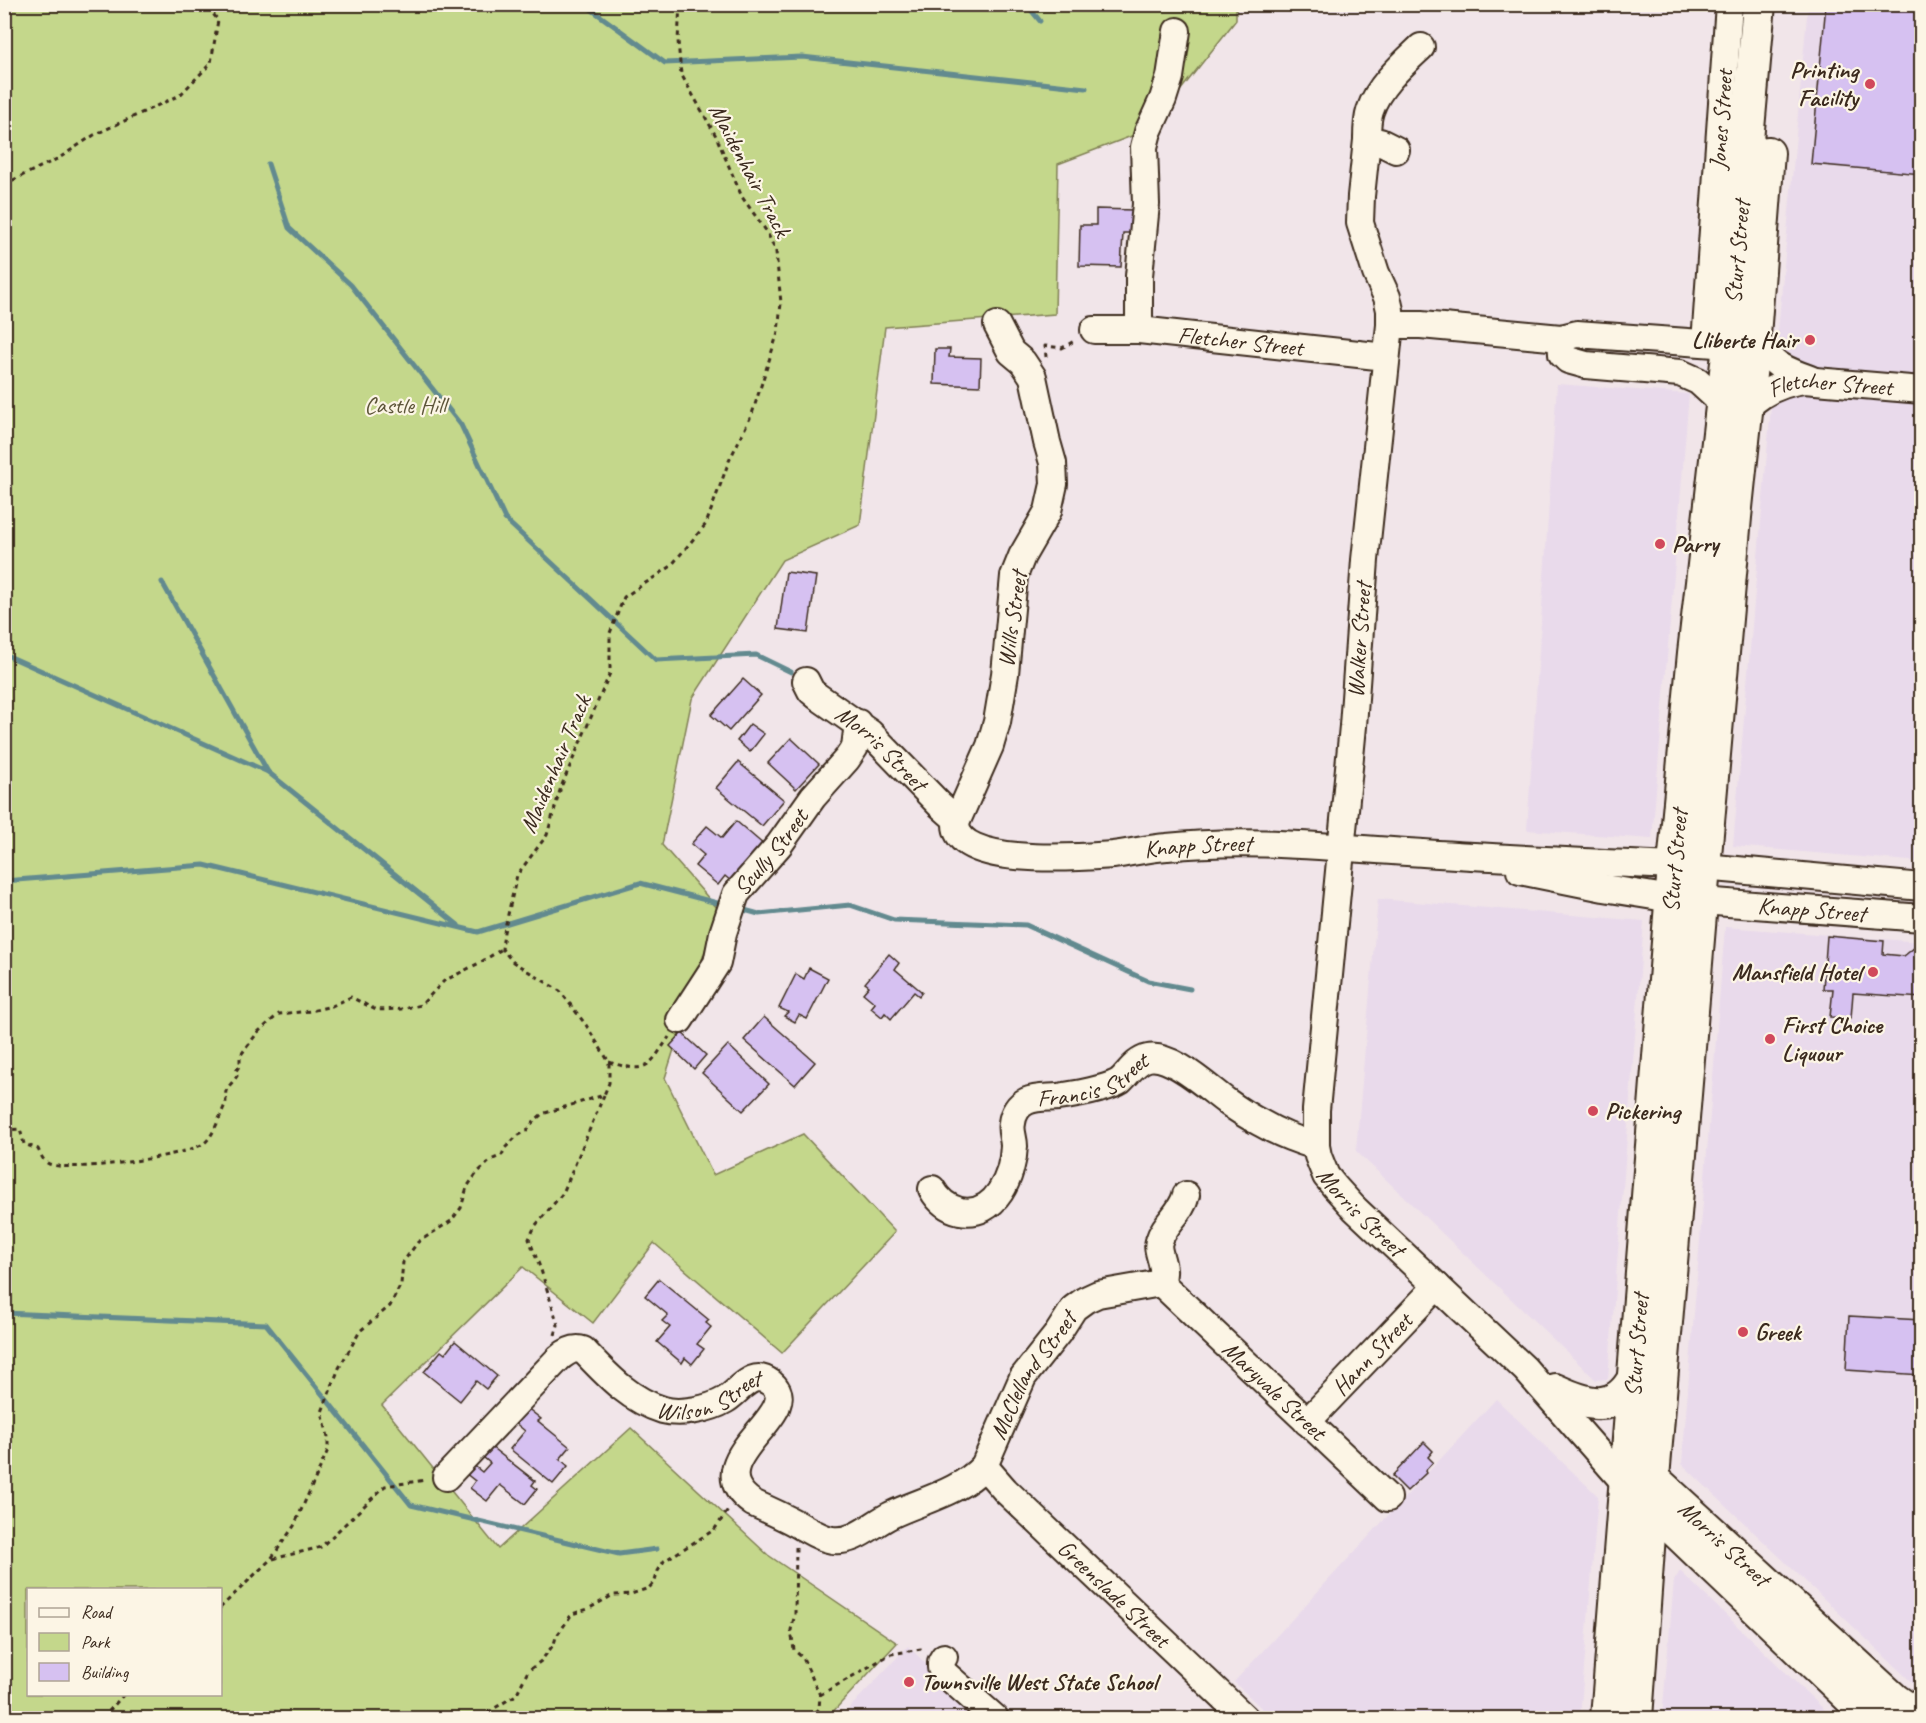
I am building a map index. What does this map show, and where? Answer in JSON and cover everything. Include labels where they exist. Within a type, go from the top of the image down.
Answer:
[{"type":"main road","name":"Sturt Street","points":[[1607,1719],[1639,1482],[1689,867],[1734,407],[1719,342],[1759,4]]},
{"type":"main road","name":"Sturt Street","points":[[1719,342],[1779,4]]},
{"type":"main road","name":"Sturt Street","points":[[1636,1719],[1646,1577],[1634,1378],[1687,900]]},
{"type":"main road","points":[[1555,1390],[1582,1401],[1609,1402],[1622,1395],[1634,1378]]},
{"type":"main road","name":"Morris Street","points":[[1639,1482],[1708,1563],[1871,1719]]},
{"type":"main road","name":"Morris Street","points":[[1639,1482],[1895,1700],[1921,1719]]},
{"type":"main road","points":[[1646,1577],[1663,1560],[1675,1553],[1683,1553],[1708,1563]]},
{"type":"street","name":"Jones Street","points":[[1680,373],[1690,363],[1691,356],[1719,342],[1729,4]]},
{"type":"street","points":[[1138,330],[1139,276],[1146,204],[1144,147],[1170,77],[1177,31]]},
{"type":"street","name":"Walker Street","points":[[1316,1146],[1316,1110],[1353,726],[1365,560],[1390,326],[1389,303],[1376,273],[1360,223],[1368,117],[1372,105],[1392,77],[1421,47]]},
{"type":"street","points":[[1367,140],[1380,142],[1396,150]]},
{"type":"street","name":"Wills Street","points":[[956,819],[990,746],[997,722],[1005,674],[1014,576],[1022,556],[1048,511],[1053,495],[1055,473],[1033,377],[1023,362],[1011,352],[996,325]]},
{"type":"street","points":[[1390,326],[1421,325],[1561,338],[1577,334],[1719,342],[1768,357],[1790,372],[1814,380]]},
{"type":"street","name":"Fletcher Street","points":[[1094,330],[1138,330],[1386,357]]},
{"type":"street","points":[[1561,338],[1562,354],[1573,362],[1680,373],[1698,381],[1734,407]]},
{"type":"street","name":"Fletcher Street","points":[[1734,407],[1789,382],[1814,380],[1922,390]]},
{"type":"street","name":"Morris Street","points":[[806,681],[811,691],[817,696],[870,733],[956,819]]},
{"type":"street","name":"Scully Street","points":[[680,1020],[717,963],[730,910],[738,891],[779,845],[813,797],[847,759],[855,747],[858,723]]},
{"type":"street","points":[[847,759],[864,749],[889,753]]},
{"type":"street","name":"Knapp Street","points":[[956,819],[957,832],[960,837],[974,846],[989,852],[1018,856],[1113,855],[1166,847],[1241,842],[1459,856],[1689,867],[1922,887]]},
{"type":"street","name":"Knapp Street","points":[[1459,856],[1533,874],[1687,900],[1922,918]]},
{"type":"street","points":[[1612,889],[1613,864]]},
{"type":"street","points":[[1760,905],[1763,872]]},
{"type":"street","name":"Francis Street","points":[[932,1190],[945,1205],[958,1210],[973,1211],[992,1203],[1010,1168],[1014,1143],[1011,1124],[1022,1104],[1035,1099],[1081,1094],[1109,1086],[1121,1080],[1141,1061],[1151,1057],[1177,1065],[1225,1101],[1260,1123],[1316,1146]]},
{"type":"street","name":"Morris Street","points":[[1316,1146],[1322,1166],[1335,1187],[1354,1208],[1639,1482]]},
{"type":"street","points":[[1161,1283],[1164,1269],[1158,1247],[1159,1241],[1167,1225],[1181,1208],[1186,1195]]},
{"type":"street","name":"Maryvale Street","points":[[1161,1283],[1388,1498]]},
{"type":"street","name":"McClelland Street","points":[[797,1524],[823,1538],[839,1540],[860,1534],[888,1516],[944,1493],[966,1481],[984,1466],[1023,1377],[1058,1333],[1074,1308],[1098,1294],[1161,1283]]},
{"type":"street","name":"Hann Street","points":[[1307,1422],[1437,1286]]},
{"type":"street","name":"Wilson Street","points":[[559,1358],[570,1350],[583,1350],[608,1377],[624,1389],[655,1407],[672,1412],[689,1411],[722,1402],[753,1378],[760,1378],[771,1383],[778,1392],[780,1401],[774,1413],[744,1449],[736,1464],[735,1476],[740,1490]]},
{"type":"street","points":[[446,1477],[559,1358]]},
{"type":"street","name":"Morris Street","points":[[1525,1370],[1555,1390],[1583,1413],[1639,1482]]},
{"type":"street","name":"Greenslade Street","points":[[984,1466],[1005,1491],[1245,1719]]},
{"type":"street","points":[[740,1490],[753,1503],[797,1524]]},
{"type":"street","points":[[943,1663],[995,1719]]},
{"type":"path","points":[[4,182],[9,182],[59,158],[94,135],[180,95],[211,63],[218,20],[206,4]]},
{"type":"path","name":"Maidenhair Track","points":[[502,949],[517,875],[547,835],[561,787],[610,674],[610,633],[624,597],[670,567],[706,524],[729,461],[752,414],[778,332],[781,303],[776,252],[767,232],[742,197],[716,136],[681,74],[678,41],[680,4]]},
{"type":"path","points":[[1045,346],[1062,348]]},
{"type":"path","points":[[4,1130],[20,1129],[24,1144],[38,1149],[44,1161],[50,1165],[64,1166],[117,1165],[175,1154],[204,1144],[218,1123],[220,1111],[226,1104],[226,1092],[237,1077],[236,1071],[240,1065],[240,1056],[258,1032],[279,1014],[311,1011],[351,997],[376,1010],[421,1005],[444,981],[502,949],[513,962],[560,991],[586,1025],[609,1062],[609,1083],[563,1193],[536,1226],[529,1239],[558,1325],[553,1342],[559,1358]]},
{"type":"path","points":[[609,1062],[632,1069],[651,1063],[680,1020]]},
{"type":"path","points":[[222,1606],[271,1559],[294,1526],[328,1450],[328,1437],[322,1412],[339,1368],[360,1331],[390,1306],[401,1284],[403,1262],[418,1242],[451,1221],[462,1208],[468,1187],[477,1173],[491,1160],[502,1155],[505,1148],[517,1136],[527,1131],[542,1114],[604,1095]]},
{"type":"path","points":[[271,1559],[321,1547],[385,1486],[446,1477]]},
{"type":"path","points":[[482,1719],[482,1716],[516,1695],[528,1671],[541,1661],[572,1614],[588,1609],[613,1595],[650,1588],[656,1581],[658,1571],[664,1562],[714,1530],[740,1490]]},
{"type":"path","points":[[797,1524],[795,1614],[791,1630],[794,1650],[802,1658],[820,1695],[819,1710],[811,1719]]},
{"type":"path","points":[[820,1695],[891,1654],[921,1649],[943,1663]]},
{"type":"path","points":[[103,1719],[123,1696]]},
{"type":"shaded area","points":[[1808,5],[1921,5],[1921,862],[1733,846]]},
{"type":"shaded area","points":[[1557,384],[1689,394],[1652,839],[1527,830]]},
{"type":"shaded area","points":[[1378,899],[1644,921],[1608,1379],[1596,1380],[1356,1151]]},
{"type":"shaded area","points":[[1725,927],[1921,942],[1921,1691],[1682,1464]]},
{"type":"shaded area","points":[[1496,1399],[1598,1496],[1580,1718],[1272,1718],[1234,1682]]},
{"type":"shaded area","points":[[1680,1571],[1833,1718],[1662,1718],[1674,1581]]},
{"type":"shaded area","name":"Townsville West State School","points":[[908,1646],[980,1718],[840,1718]]},
{"type":"green space","name":"Castle Hill","points":[[5,5],[1236,5],[1236,20],[1150,129],[1058,164],[1055,314],[885,327],[860,525],[782,560],[692,699],[662,845],[718,909],[665,1078],[713,1175],[803,1134],[895,1232],[782,1353],[654,1243],[593,1323],[523,1267],[382,1405],[498,1549],[631,1428],[768,1555],[897,1643],[827,1718],[5,1718]]},
{"type":"building","name":"Printing Facility","points":[[1826,4],[1922,4],[1922,174],[1811,164]]},
{"type":"building","points":[[1096,209],[1133,210],[1132,233],[1123,233],[1121,267],[1079,266],[1080,225],[1096,225]]},
{"type":"building","points":[[935,349],[950,349],[949,357],[981,358],[980,386],[934,384]]},
{"type":"building","points":[[786,572],[816,576],[808,633],[778,629]]},
{"type":"building","points":[[743,679],[761,695],[729,731],[711,715]]},
{"type":"building","points":[[750,724],[764,734],[750,752],[737,741]]},
{"type":"building","points":[[791,738],[819,764],[796,789],[768,763]]},
{"type":"building","points":[[738,762],[784,800],[762,826],[716,788]]},
{"type":"building","points":[[736,821],[764,845],[732,882],[725,876],[718,885],[695,866],[704,855],[691,844],[707,826],[722,838]]},
{"type":"building","name":"Mansfield Hotel","points":[[1827,936],[1884,941],[1883,954],[1904,956],[1915,947],[1916,943],[1922,943],[1922,998],[1853,993],[1851,1018],[1830,1017],[1833,989],[1823,989]]},
{"type":"building","points":[[889,954],[899,963],[895,969],[922,992],[919,996],[914,992],[891,1019],[885,1013],[882,1017],[871,1008],[875,1003],[863,993],[869,986],[865,983]]},
{"type":"building","points":[[809,968],[828,978],[807,1019],[799,1015],[795,1022],[784,1016],[788,1012],[779,1008],[796,974],[804,979]]},
{"type":"building","points":[[764,1017],[815,1062],[795,1085],[744,1040]]},
{"type":"building","points":[[682,1033],[706,1055],[694,1069],[670,1046]]},
{"type":"building","points":[[728,1045],[769,1084],[743,1111],[702,1073]]},
{"type":"building","points":[[659,1279],[709,1320],[706,1323],[711,1327],[697,1344],[704,1349],[692,1364],[685,1358],[682,1363],[657,1342],[670,1327],[662,1321],[668,1315],[645,1296]]},
{"type":"building","points":[[1849,1316],[1922,1320],[1922,1375],[1846,1370]]},
{"type":"building","points":[[455,1341],[497,1376],[486,1389],[476,1381],[460,1401],[424,1372],[441,1351],[445,1354]]},
{"type":"building","points":[[526,1407],[541,1419],[538,1421],[570,1447],[560,1459],[568,1466],[553,1484],[510,1449],[525,1431],[514,1422]]},
{"type":"building","points":[[1424,1442],[1433,1451],[1428,1457],[1433,1462],[1425,1471],[1426,1473],[1407,1491],[1392,1476]]},
{"type":"building","points":[[490,1446],[535,1481],[532,1485],[537,1489],[525,1504],[500,1485],[487,1501],[470,1488],[475,1481],[465,1473],[472,1464],[482,1472],[490,1463],[483,1457]]},
{"type":"waterway","points":[[584,4],[665,63],[802,57],[1086,88]]},
{"type":"waterway","points":[[1026,4],[1040,21]]},
{"type":"waterway","points":[[268,164],[289,228],[351,285],[461,425],[505,519],[656,660],[756,655],[791,672]]},
{"type":"waterway","points":[[162,582],[268,772]]},
{"type":"waterway","points":[[4,654],[268,772],[458,925]]},
{"type":"waterway","points":[[4,881],[204,865],[478,932],[640,883],[725,905]]},
{"type":"waterway","points":[[737,908],[759,914],[850,905],[894,920],[1026,925],[1148,981],[1190,989]]},
{"type":"waterway","points":[[4,1313],[266,1324],[411,1505],[619,1554],[657,1549]]},
{"type":"place","name":"Printing Facility","points":[[1870,84]]},
{"type":"place","name":"Lliberte Hair","points":[[1810,340]]},
{"type":"place","name":"Parry","points":[[1660,544]]},
{"type":"place","name":"Mansfield Hotel","points":[[1873,972]]},
{"type":"place","name":"First Choice Liquour","points":[[1770,1039]]},
{"type":"place","name":"Pickering","points":[[1593,1111]]},
{"type":"place","name":"Greek","points":[[1743,1332]]},
{"type":"place","name":"Townsville West State School","points":[[909,1682]]}]
